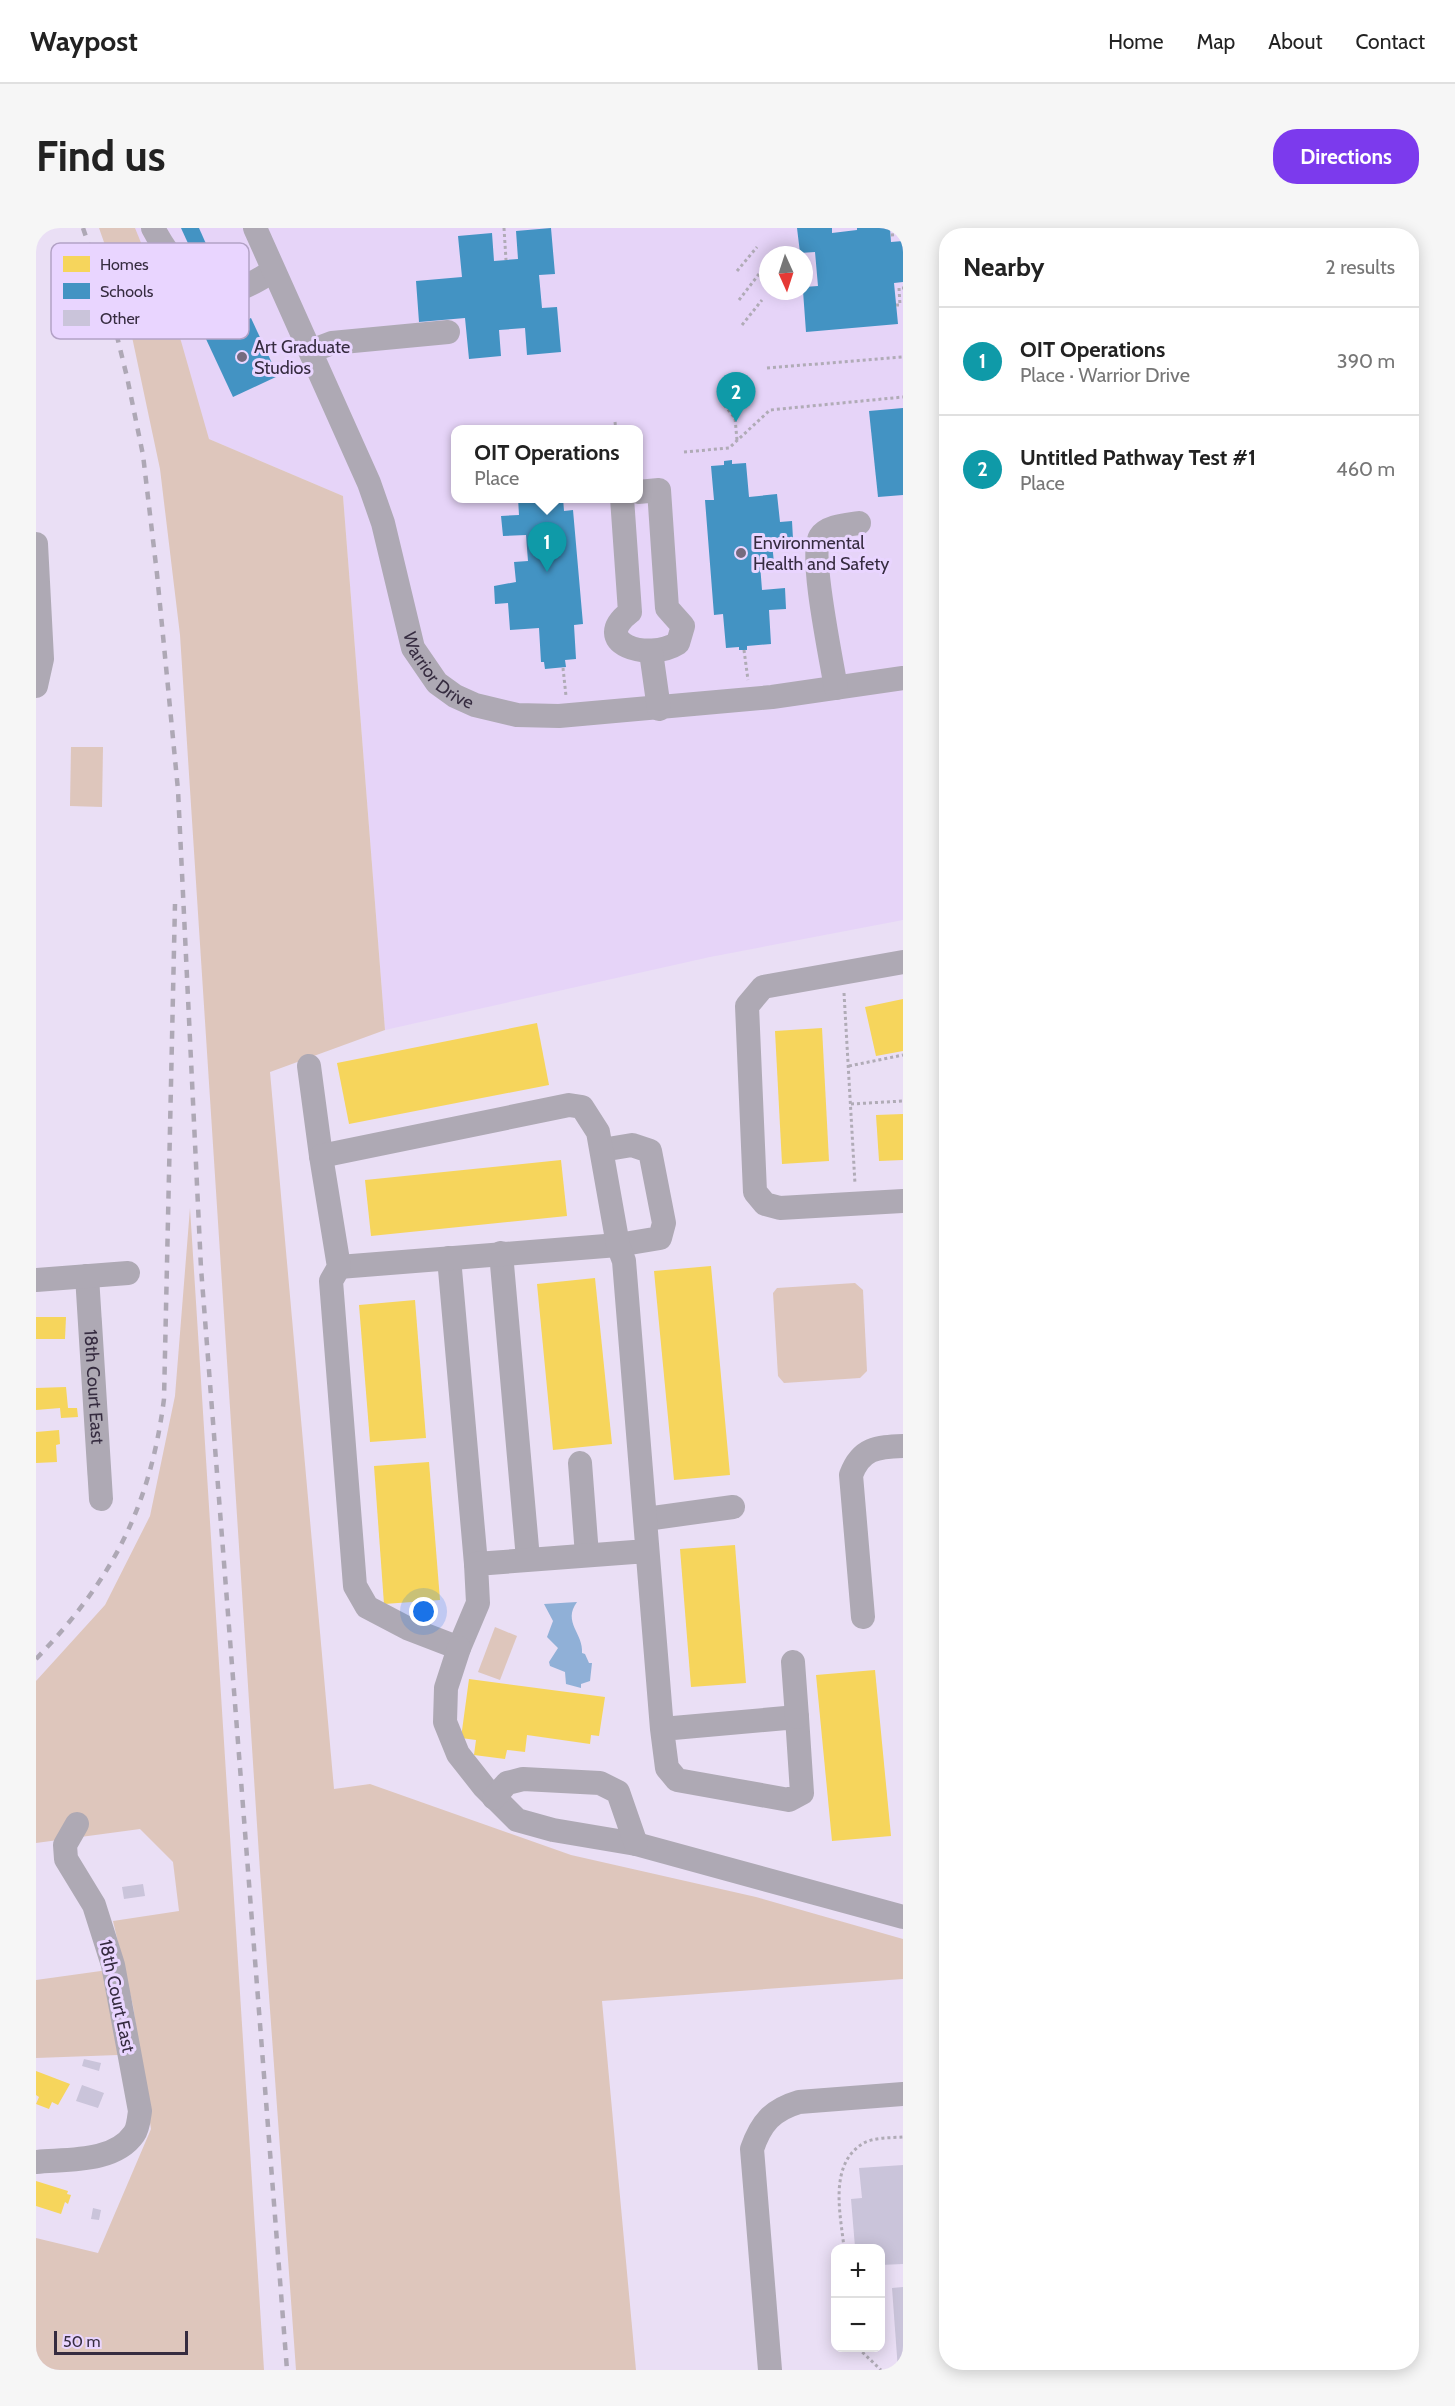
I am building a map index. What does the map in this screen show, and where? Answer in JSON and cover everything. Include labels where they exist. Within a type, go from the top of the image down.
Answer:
[{"type":"street","points":[[153,228],[163,243]]},
{"type":"street","name":"Warrior Drive","points":[[258,230],[273,271],[369,483],[383,524],[412,648],[437,683],[455,696],[475,705],[517,715],[568,715],[659,709],[750,699],[903,678]]},
{"type":"street","points":[[249,284],[273,271]]},
{"type":"street","points":[[311,351],[332,343],[448,332]]},
{"type":"street","points":[[622,503],[630,612],[622,618],[618,627],[618,639],[624,647],[651,652],[668,649],[678,643],[683,626],[667,608],[659,490],[643,492]]},
{"type":"street","points":[[836,688],[820,593],[817,544],[821,535],[834,528],[859,523]]},
{"type":"street","points":[[36,544],[42,659],[36,686]]},
{"type":"street","points":[[651,652],[659,709]]},
{"type":"street","points":[[903,962],[763,987],[747,1006],[755,1192],[765,1204],[780,1208],[903,1201]]},
{"type":"street","points":[[309,1066],[339,1267],[331,1281],[355,1586],[367,1608],[407,1628],[459,1648]]},
{"type":"street","points":[[321,1156],[568,1105],[582,1107],[598,1132],[618,1245],[624,1261],[662,1729],[667,1768],[677,1780],[789,1800],[802,1793],[793,1662]]},
{"type":"street","points":[[339,1267],[501,1252],[618,1245],[660,1238],[664,1223],[650,1151],[632,1145],[602,1150]]},
{"type":"street","points":[[501,1252],[528,1559]]},
{"type":"street","points":[[449,1258],[478,1603],[459,1648],[446,1688],[445,1722],[458,1754],[494,1798],[517,1820],[553,1830],[636,1844],[903,1917]]},
{"type":"street","points":[[36,1280],[128,1273]]},
{"type":"street","name":"18th Court East","points":[[87,1276],[101,1499]]},
{"type":"street","points":[[862,1617],[851,1475],[856,1460],[867,1452],[882,1447],[903,1446]]},
{"type":"street","points":[[580,1463],[587,1555]]},
{"type":"street","points":[[645,1519],[733,1508]]},
{"type":"street","points":[[476,1564],[647,1551]]},
{"type":"street","points":[[662,1729],[797,1717]]},
{"type":"street","points":[[494,1798],[507,1783],[523,1779],[600,1783],[618,1792],[636,1844]]},
{"type":"street","name":"18th Court East","points":[[36,2162],[101,2156],[120,2148],[135,2133],[140,2111],[110,1955],[94,1905],[66,1859],[66,1845],[76,1824]]},
{"type":"street","points":[[770,2370],[753,2149],[758,2131],[768,2117],[783,2107],[799,2102],[903,2094]]},
{"type":"path","points":[[504,228],[506,260]]},
{"type":"path","points":[[891,235],[903,234]]},
{"type":"path","points":[[737,271],[757,247]]},
{"type":"path","points":[[739,300],[759,274]]},
{"type":"path","points":[[896,305],[900,305],[899,288],[903,288]]},
{"type":"path","points":[[742,325],[762,300]]},
{"type":"path","points":[[767,368],[903,357]]},
{"type":"path","points":[[684,452],[729,448],[770,410],[903,397]]},
{"type":"path","points":[[724,405],[735,418],[737,440]]},
{"type":"path","points":[[744,650],[750,699]]},
{"type":"path","points":[[563,668],[568,715]]},
{"type":"path","points":[[843,973],[856,1203]]},
{"type":"path","points":[[849,1066],[903,1055]]},
{"type":"path","points":[[851,1104],[903,1101]]},
{"type":"path","points":[[844,2244],[839,2188],[840,2177],[846,2162],[863,2144],[903,2137]]},
{"type":"path","points":[[862,2352],[881,2370]]},
{"type":"shaded area","points":[[99,228],[135,228],[141,243],[104,243]]},
{"type":"shaded area","points":[[113,228],[903,228],[903,920],[710,957],[385,1030],[343,496],[209,439],[164,339],[249,339],[249,243],[120,243]]},
{"type":"shaded area","points":[[132,339],[180,339],[209,439],[343,496],[385,1030],[270,1072],[334,1789],[370,1784],[571,1855],[756,1897],[903,1939],[903,1979],[602,2001],[636,2370],[296,2370],[260,1871],[180,635],[160,469]]},
{"type":"shaded area","points":[[71,747],[103,747],[102,807],[70,806]]},
{"type":"shaded area","points":[[190,1208],[264,2370],[36,2370],[36,2238],[98,2253],[151,2129],[133,2006],[113,1921],[179,1911],[173,1862],[140,1829],[36,1843],[36,1681],[105,1605],[150,1516],[175,1396]]},
{"type":"shaded area","points":[[855,1283],[863,1290],[867,1371],[860,1378],[784,1383],[778,1376],[773,1293],[777,1288]]},
{"type":"shaded area","points":[[495,1627],[517,1636],[500,1680],[478,1672]]},
{"type":"shaded area","points":[[108,1970],[118,2055],[36,2058],[36,1980]]},
{"type":"water","points":[[577,1602],[573,1609],[573,1622],[582,1646],[582,1653],[585,1654],[589,1663],[592,1663],[590,1681],[581,1684],[581,1688],[566,1684],[565,1672],[550,1666],[549,1662],[558,1648],[547,1637],[553,1621],[544,1604]]},
{"type":"building: Homes","points":[[903,999],[903,1051],[876,1056],[865,1007]]},
{"type":"building: Homes","points":[[537,1023],[549,1085],[349,1124],[337,1063]]},
{"type":"building: Homes","points":[[822,1028],[829,1161],[782,1164],[775,1031]]},
{"type":"building: Homes","points":[[903,1114],[903,1160],[879,1161],[876,1115]]},
{"type":"building: Homes","points":[[561,1160],[567,1216],[371,1236],[365,1180]]},
{"type":"building: Homes","points":[[711,1266],[730,1475],[674,1480],[654,1271]]},
{"type":"building: Homes","points":[[595,1278],[612,1444],[553,1450],[537,1284]]},
{"type":"building: Homes","points":[[415,1300],[426,1438],[370,1442],[359,1305]]},
{"type":"building: Homes","points":[[36,1317],[66,1317],[65,1339],[36,1339]]},
{"type":"building: Homes","points":[[66,1387],[68,1408],[77,1408],[78,1417],[61,1418],[60,1408],[36,1410],[36,1388]]},
{"type":"building: Homes","points":[[59,1430],[60,1444],[56,1445],[57,1462],[36,1463],[36,1432]]},
{"type":"building: Homes","points":[[429,1462],[440,1600],[384,1604],[374,1466]]},
{"type":"building: Homes","points":[[735,1545],[746,1683],[691,1687],[680,1549]]},
{"type":"building: Homes","points":[[875,1670],[891,1836],[832,1841],[816,1675]]},
{"type":"building: Homes","points":[[469,1679],[605,1697],[599,1736],[591,1735],[590,1744],[527,1735],[525,1752],[507,1750],[505,1759],[474,1755],[476,1740],[461,1738]]},
{"type":"building: Homes","points":[[36,2071],[70,2084],[58,2105],[52,2102],[49,2109],[36,2104],[39,2097],[36,2095]]},
{"type":"building: Homes","points":[[36,2181],[68,2191],[67,2194],[71,2195],[68,2204],[65,2202],[61,2214],[36,2206]]},
{"type":"building: Schools","points":[[181,228],[199,228],[206,243],[188,243]]},
{"type":"building: Schools","points":[[551,228],[555,274],[539,275],[542,308],[557,307],[561,352],[527,355],[525,328],[499,330],[501,356],[469,359],[465,318],[419,322],[416,281],[462,277],[458,236],[492,233],[494,261],[518,259],[516,231]]},
{"type":"building: Schools","points":[[797,228],[832,228],[832,233],[857,230],[857,228],[890,228],[891,242],[903,241],[903,282],[894,283],[898,324],[806,332],[804,300],[813,300],[813,286],[818,286],[813,246],[799,246]]},
{"type":"building: Schools","name":"Art Graduate Studios","points":[[251,318],[278,376],[233,397],[206,339],[249,339],[249,319]]},
{"type":"building: Schools","points":[[903,408],[903,495],[878,497],[869,411]]},
{"type":"building: Schools","name":"Environmental Health and Safety","points":[[732,460],[732,464],[746,463],[749,497],[777,494],[780,522],[792,521],[793,539],[772,543],[774,563],[760,564],[762,590],[785,588],[786,609],[769,610],[771,644],[747,646],[747,650],[739,650],[739,647],[726,648],[723,614],[714,615],[705,500],[714,500],[711,466],[724,465],[724,461]]},
{"type":"building: Schools","points":[[518,503],[563,503],[564,511],[573,510],[583,624],[574,625],[576,659],[565,660],[566,667],[545,669],[544,662],[541,662],[539,628],[510,630],[508,603],[495,604],[494,586],[516,582],[514,562],[528,561],[526,535],[503,536],[501,516],[519,515]]},
{"type":"building: Other","points":[[143,1884],[145,1896],[124,1899],[122,1887]]},
{"type":"building: Other","points":[[84,2059],[101,2063],[99,2071],[82,2066]]},
{"type":"building: Other","points":[[82,2085],[104,2093],[98,2108],[76,2101]]},
{"type":"building: Other","points":[[903,2165],[903,2264],[885,2265],[885,2244],[855,2244],[851,2199],[862,2198],[859,2168]]},
{"type":"building: Other","points":[[93,2208],[101,2210],[99,2220],[91,2219]]},
{"type":"building: Other","points":[[903,2287],[903,2369],[898,2370],[892,2288]]},
{"type":"railway","points":[[83,228],[88,243]]},
{"type":"railway","points":[[118,339],[143,455],[178,790],[201,1268],[287,2370]]},
{"type":"railway","points":[[36,1659],[63,1630],[106,1571],[137,1508],[158,1438],[164,1399],[175,904]]},
{"type":"place","name":"Art Graduate Studios","points":[[242,357]]},
{"type":"place","name":"Untitled Pathway Test #1","points":[[736,422]]},
{"type":"place","name":"Environmental Health and Safety","points":[[741,553]]},
{"type":"place","name":"OIT Operations","points":[[547,572]]}]
